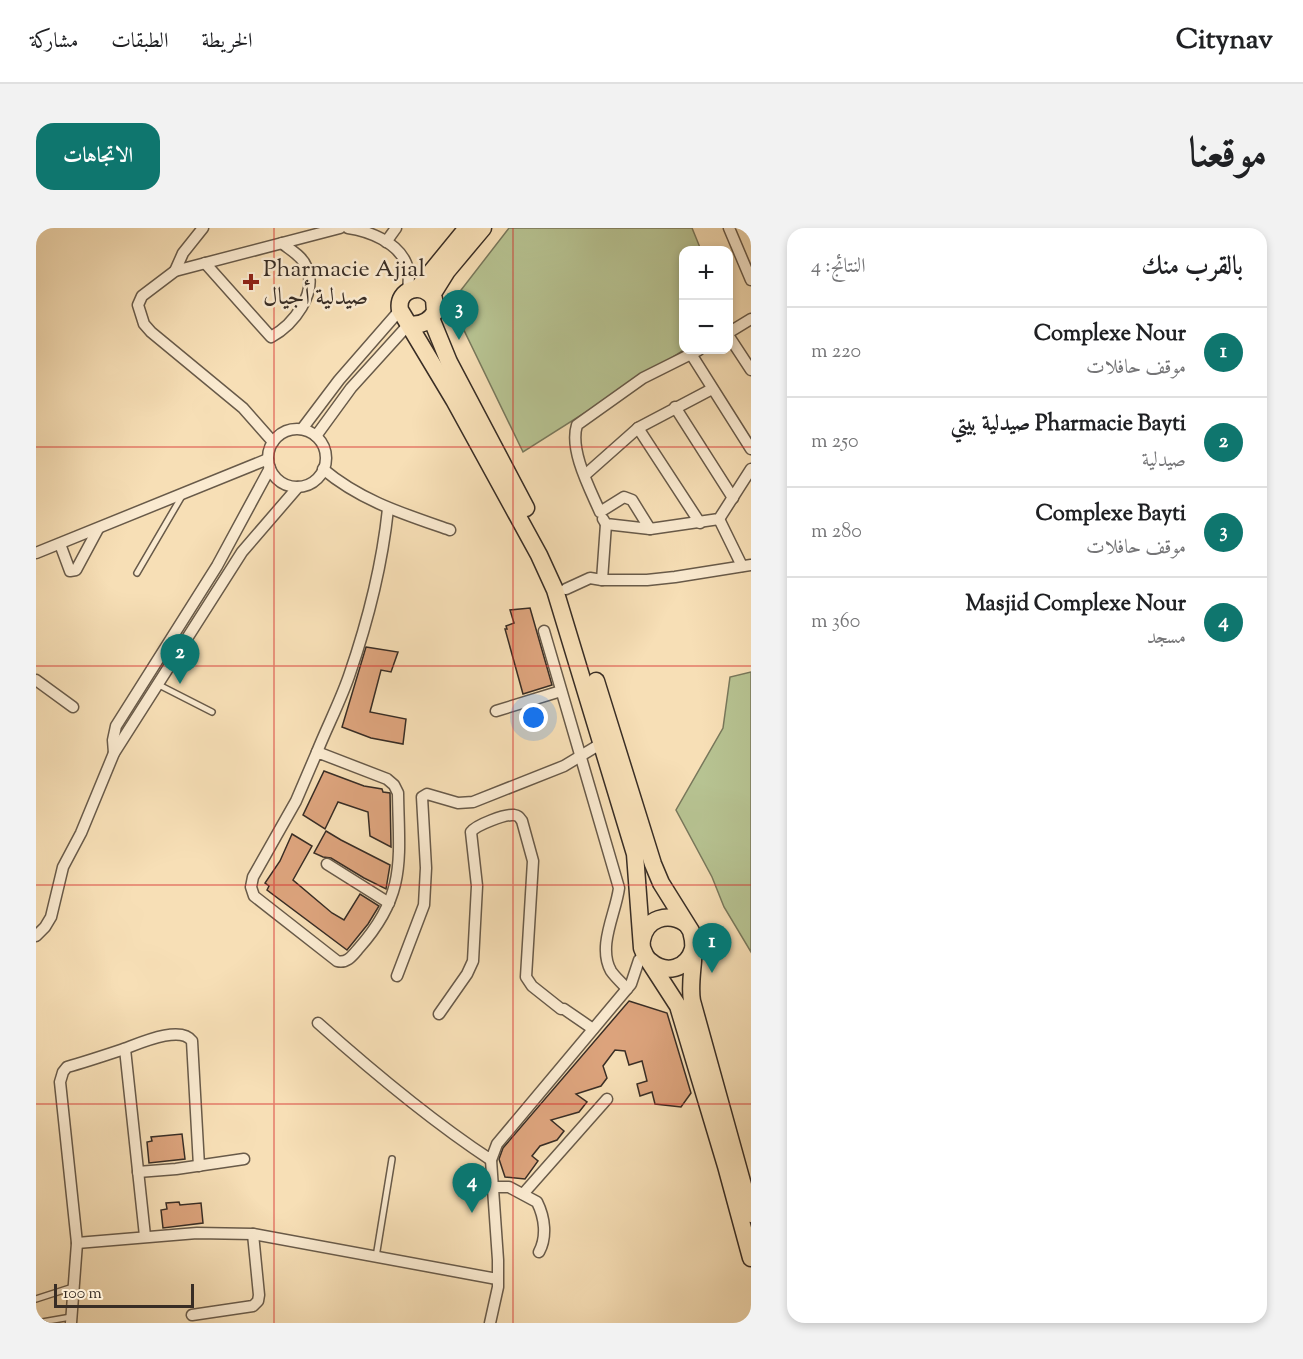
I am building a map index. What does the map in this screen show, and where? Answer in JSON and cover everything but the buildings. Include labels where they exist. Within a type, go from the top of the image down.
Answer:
[{"type":"main road","points":[[419,291],[467,228]]},
{"type":"main road","points":[[483,228],[447,272],[419,291],[401,299],[405,317],[454,400],[547,572],[567,624],[635,854],[645,952],[678,1006],[751,1258]]},
{"type":"main road","points":[[405,317],[425,322],[431,318],[436,306],[419,291]]},
{"type":"main road","points":[[431,318],[449,362],[548,548],[566,589],[653,864],[661,884],[694,939],[690,991],[692,1001],[751,1214]]},
{"type":"main road","points":[[685,923],[668,917],[655,920],[646,929],[645,952],[658,967],[675,968],[685,963],[693,948]]},
{"type":"street","points":[[175,271],[183,253],[203,228]]},
{"type":"street","points":[[273,442],[243,408],[144,324],[138,305],[142,296],[175,271],[340,228]]},
{"type":"street","points":[[348,228],[360,230],[386,242],[400,253],[419,291]]},
{"type":"street","points":[[386,242],[396,228]]},
{"type":"street","points":[[729,228],[751,280]]},
{"type":"street","points":[[205,263],[271,337],[298,313],[306,300],[310,282],[306,266],[301,259],[282,243]]},
{"type":"street","points":[[302,429],[339,380],[405,317]]},
{"type":"street","points":[[316,436],[405,317]]},
{"type":"street","points":[[733,331],[751,319]]},
{"type":"street","points":[[733,341],[751,370]]},
{"type":"street","points":[[602,580],[606,524],[576,448],[574,433],[577,425],[643,378],[691,354]]},
{"type":"street","points":[[696,354],[712,389],[751,449]]},
{"type":"street","points":[[585,475],[638,428],[712,389]]},
{"type":"street","points":[[675,407],[733,498]]},
{"type":"street","points":[[638,428],[700,523]]},
{"type":"street","points":[[36,936],[51,917],[63,867],[81,833],[114,753],[242,552],[298,487],[313,482],[323,469],[325,453],[316,436],[302,429],[286,431],[273,442],[269,464],[217,566],[116,726],[113,740],[114,753]]},
{"type":"street","points":[[269,464],[281,482],[298,487]]},
{"type":"street","points":[[36,553],[269,464]]},
{"type":"street","points":[[606,524],[650,529],[719,519],[751,468]]},
{"type":"street","points":[[323,469],[354,492],[388,509],[450,530]]},
{"type":"street","points":[[600,512],[624,497],[628,497],[650,529]]},
{"type":"street","points":[[317,752],[387,779],[396,789],[400,856],[398,873],[389,903],[361,946],[342,962],[335,959],[254,896],[251,882],[296,801],[348,678],[382,559],[388,509]]},
{"type":"street","points":[[566,589],[590,578],[647,580],[747,565],[719,519]]},
{"type":"street","points":[[60,544],[70,571],[76,570],[98,529]]},
{"type":"street","points":[[544,631],[619,888],[618,901],[606,937],[611,971],[627,989]]},
{"type":"street","points":[[36,680],[73,707]]},
{"type":"street","points":[[141,687],[152,696]]},
{"type":"street","points":[[496,711],[561,692]]},
{"type":"street","points":[[397,976],[421,914],[425,897],[426,868],[422,797],[427,794],[459,803],[473,802],[564,766],[602,743]]},
{"type":"street","points":[[439,1014],[467,974],[473,961],[477,886],[471,832],[478,825],[514,815],[522,821],[533,861],[526,977],[532,986],[561,1009],[561,1012],[590,1033]]},
{"type":"street","points":[[327,864],[389,903]]},
{"type":"street","points":[[490,1323],[495,1304],[497,1279],[491,1160],[497,1144],[631,984],[639,960],[645,952]]},
{"type":"street","points":[[318,1023],[438,1123],[491,1160]]},
{"type":"street","points":[[81,1323],[71,1320],[77,1243],[60,1082],[63,1072],[67,1067],[125,1049],[146,1039],[181,1035],[189,1037],[192,1041],[199,1167]]},
{"type":"street","points":[[125,1049],[145,1236]]},
{"type":"street","points":[[523,1194],[607,1099]]},
{"type":"street","points":[[138,1172],[199,1167],[244,1159]]},
{"type":"street","points":[[493,1187],[509,1187],[537,1202],[545,1235],[539,1252]]},
{"type":"street","points":[[77,1243],[206,1232],[253,1234],[497,1279]]},
{"type":"street","points":[[192,1315],[253,1306],[258,1301],[253,1234]]},
{"type":"lane","points":[[137,573],[183,495]]},
{"type":"lane","points":[[159,685],[212,712]]},
{"type":"lane","points":[[376,1257],[392,1159]]},
{"type":"lane","points":[[36,1299],[73,1287]]},
{"type":"lane","points":[[36,1323],[71,1320]]},
{"type":"green space","points":[[509,228],[692,228],[699,246],[679,246],[679,353],[523,452],[460,322],[458,294]]},
{"type":"green space","points":[[751,672],[751,952],[724,907],[712,877],[676,810],[723,728],[730,677]]},
{"type":"place","name":"Pharmacie Ajial صيدلية أجيال","points":[[251,282]]},
{"type":"place","name":"Complexe Bayti","points":[[459,340]]},
{"type":"place","name":"Pharmacie Bayti صيدلية بيتي","points":[[180,684]]},
{"type":"place","name":"Complexe Nour","points":[[712,973]]},
{"type":"place","name":"Masjid Complexe Nour","points":[[472,1213]]}]
